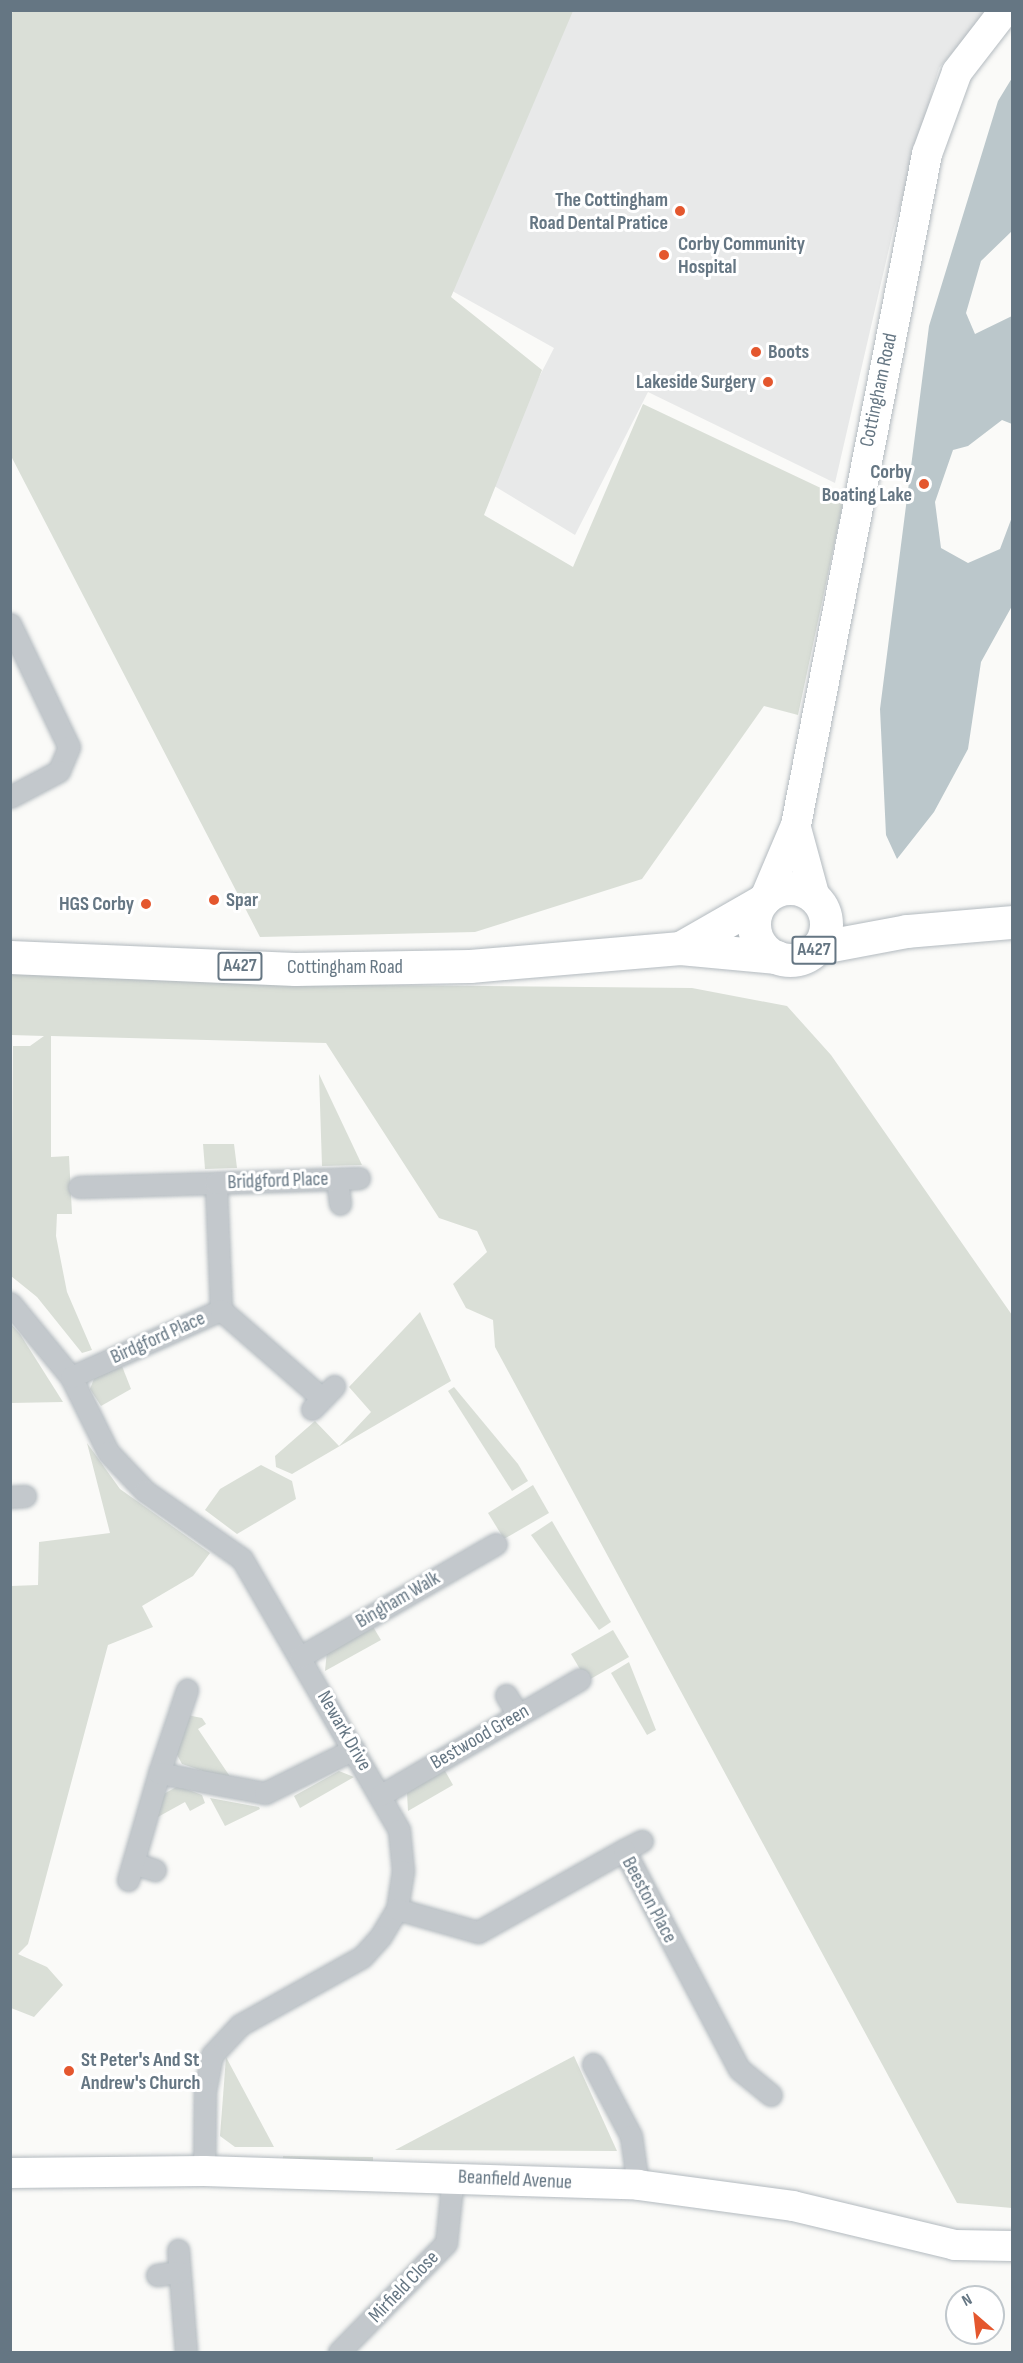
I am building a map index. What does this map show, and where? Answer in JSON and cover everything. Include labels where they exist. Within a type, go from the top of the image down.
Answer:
[{"type":"highway","name":"A427","points":[[907,931],[785,888],[764,899],[755,933],[777,957],[798,959],[816,948],[907,931],[1012,922]]},
{"type":"highway","name":"Cottingham Road","points":[[680,948],[764,899]]},
{"type":"highway","name":"A427","points":[[816,900],[825,930],[816,948]]},
{"type":"highway","name":"Cottingham Road","points":[[10,957],[295,969],[470,966],[680,948],[777,957]]},
{"type":"street","name":"Cottingham Road","points":[[764,899],[796,825],[927,154],[957,72],[1005,10]]},
{"type":"street","points":[[10,797],[59,771],[69,747],[12,629]]},
{"type":"street","name":"Cottingham Road","points":[[796,825],[816,900]]},
{"type":"street","name":"Bridgford Place","points":[[221,1310],[216,1183],[359,1178]]},
{"type":"street","points":[[337,1179],[340,1204]]},
{"type":"street","points":[[79,1187],[216,1183]]},
{"type":"street","name":"Newark Drive","points":[[10,1303],[71,1377],[108,1452],[146,1491],[242,1559],[381,1795],[399,1830],[403,1870],[398,1909],[362,1958],[240,2025],[220,2043],[207,2074],[204,2171]]},
{"type":"street","name":"Birdgford Place","points":[[71,1377],[221,1310],[323,1398]]},
{"type":"street","name":"Bingham Walk","points":[[300,1657],[496,1544]]},
{"type":"street","name":"Bestwood Green","points":[[381,1795],[580,1679]]},
{"type":"street","points":[[155,1870],[131,1871],[159,1773],[187,1690]]},
{"type":"street","points":[[506,1695],[518,1715]]},
{"type":"street","points":[[159,1773],[265,1793],[354,1749]]},
{"type":"street","name":"Beeston Place","points":[[398,1909],[478,1932],[633,1845],[739,2069],[771,2095]]},
{"type":"street","points":[[593,2064],[631,2136],[638,2184]]},
{"type":"street","name":"Beanfield Avenue","points":[[10,2173],[204,2171],[453,2176],[638,2184],[794,2206],[955,2245],[1012,2246]]},
{"type":"street","name":"Mirfield Close","points":[[339,2352],[446,2243],[453,2176]]},
{"type":"street","points":[[178,2250],[186,2352]]},
{"type":"street","points":[[156,2275],[179,2272]]},
{"type":"shaded area","points":[[20,10],[573,11],[451,297],[542,370],[484,515],[573,567],[643,404],[844,499],[798,715],[764,706],[642,879],[475,932],[260,937],[11,456],[10,13]]},
{"type":"shaded area","name":"Corby Community Hospital","points":[[569,11],[988,11],[939,68],[893,231],[835,483],[648,392],[575,535],[486,481],[554,348],[429,278]]},
{"type":"shaded area","name":"Corby Boating Lake","points":[[1012,78],[1012,231],[981,261],[966,313],[975,334],[1012,316],[1012,424],[1002,420],[968,446],[953,450],[935,502],[941,548],[968,563],[1000,549],[1012,517],[1012,606],[981,662],[968,749],[934,812],[897,859],[886,835],[880,709],[929,326],[998,101]]},
{"type":"shaded area","points":[[11,974],[271,984],[692,988],[787,1006],[831,1055],[1012,1315],[1012,2208],[957,2203],[495,1347],[493,1320],[466,1308],[453,1284],[487,1252],[477,1231],[439,1218],[326,1043],[51,1036],[51,1157],[69,1156],[72,1214],[57,1214],[56,1236],[67,1292],[92,1350],[82,1353],[37,1297],[11,1276],[13,1046],[30,1046],[44,1036],[11,1035]]},
{"type":"shaded area","points":[[319,1074],[362,1165],[322,1166]]},
{"type":"shaded area","points":[[203,1144],[234,1144],[237,1168],[205,1169]]},
{"type":"shaded area","points":[[420,1312],[451,1381],[292,1474],[276,1467],[275,1456],[315,1421],[339,1446],[371,1412],[349,1387]]},
{"type":"shaded area","points":[[11,1324],[20,1334],[63,1402],[11,1403]]},
{"type":"shaded area","points":[[120,1361],[131,1389],[101,1406],[90,1389],[95,1376]]},
{"type":"shaded area","points":[[454,1387],[518,1464],[528,1481],[512,1491],[448,1391]]},
{"type":"shaded area","points":[[87,1443],[120,1489],[210,1553],[193,1576],[142,1606],[153,1627],[108,1645],[28,1944],[18,1954],[47,1967],[63,1985],[34,2017],[11,2008],[11,1586],[38,1585],[39,1542],[110,1533]]},
{"type":"shaded area","points":[[261,1465],[292,1481],[296,1499],[237,1534],[205,1510],[220,1489]]},
{"type":"shaded area","points":[[533,1485],[549,1513],[504,1539],[488,1513]]},
{"type":"shaded area","points":[[552,1521],[611,1622],[599,1630],[531,1535]]},
{"type":"shaded area","points":[[372,1625],[381,1640],[325,1671],[327,1651]]},
{"type":"shaded area","points":[[613,1630],[629,1657],[587,1681],[571,1654]]},
{"type":"shaded area","points":[[629,1662],[656,1730],[647,1735],[611,1673]]},
{"type":"shaded area","points":[[187,1715],[202,1718],[206,1724],[198,1729],[233,1781],[182,1764],[175,1751]]},
{"type":"shaded area","points":[[444,1769],[453,1785],[408,1811],[407,1793]]},
{"type":"shaded area","points":[[339,1771],[354,1777],[300,1808],[294,1796]]},
{"type":"shaded area","points":[[178,1786],[202,1795],[205,1803],[190,1811],[185,1802],[156,1818],[162,1795]]},
{"type":"shaded area","points":[[210,1798],[259,1807],[260,1809],[225,1826]]},
{"type":"shaded area","points":[[574,2056],[617,2151],[395,2150]]},
{"type":"shaded area","points":[[226,2057],[274,2147],[235,2147],[220,2136]]},
{"type":"shaded area","points":[[283,2156],[373,2157],[373,2165],[283,2164]]},
{"type":"place","name":"The Cottingham Road Dental Pratice","points":[[680,211]]},
{"type":"place","name":"Corby Community Hospital","points":[[664,255]]},
{"type":"place","name":"Boots","points":[[756,352]]},
{"type":"place","name":"Lakeside Surgery","points":[[768,382]]},
{"type":"place","name":"Corby Boating Lake","points":[[924,484]]},
{"type":"place","name":"Spar","points":[[214,900]]},
{"type":"place","name":"HGS Corby","points":[[146,904]]},
{"type":"place","name":"St Peter's And St Andrew's Church","points":[[69,2071]]}]
